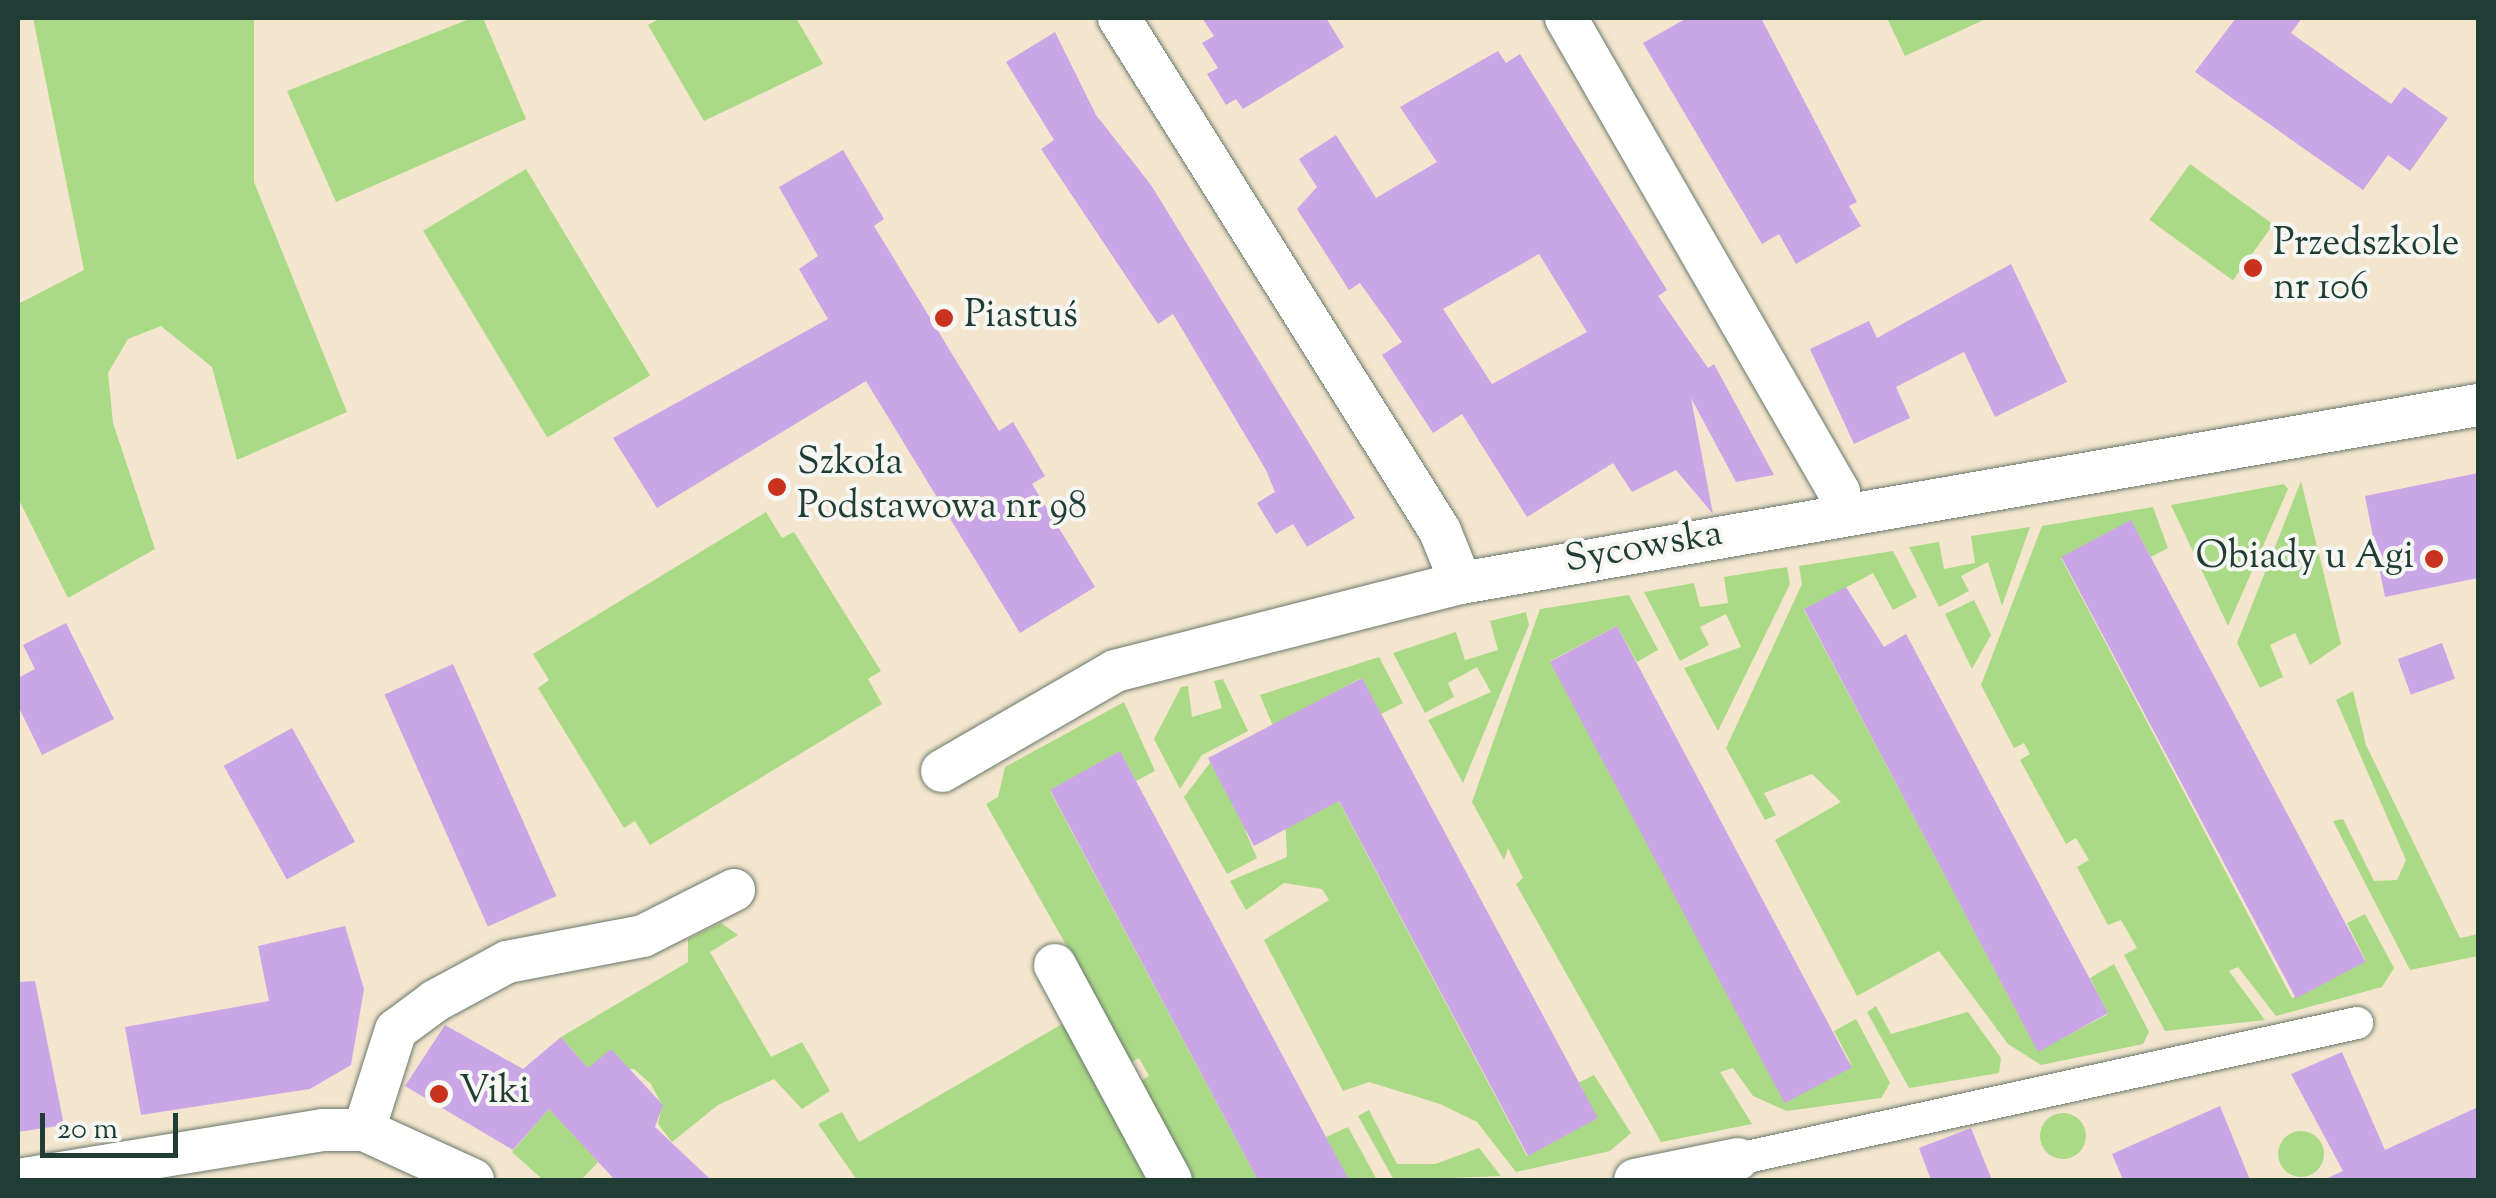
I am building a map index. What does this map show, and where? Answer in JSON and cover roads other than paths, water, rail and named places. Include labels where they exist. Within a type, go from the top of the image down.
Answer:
[{"type":"street","points":[[1119,18],[1440,530],[1462,583]]},
{"type":"street","points":[[1566,18],[1839,492],[1843,514]]},
{"type":"street","name":"Sycowska","points":[[942,770],[1115,672],[1462,583],[2478,405]]},
{"type":"street","points":[[364,1130],[396,1030],[435,1001],[506,962],[643,936],[734,890]]},
{"type":"street","points":[[1055,965],[1171,1180]]},
{"type":"street","points":[[1635,1180],[2357,1023]]},
{"type":"street","points":[[18,1180],[269,1134],[364,1130],[473,1180]]},
{"type":"place","name":"Przedszkole nr 106","points":[[2253,268]]},
{"type":"place","name":"Piastuś","points":[[944,318]]},
{"type":"place","name":"Szkoła Podstawowa nr 98","points":[[777,487]]},
{"type":"place","name":"Obiady u Agi","points":[[2434,559]]},
{"type":"place","name":"Viki","points":[[439,1094]]}]
